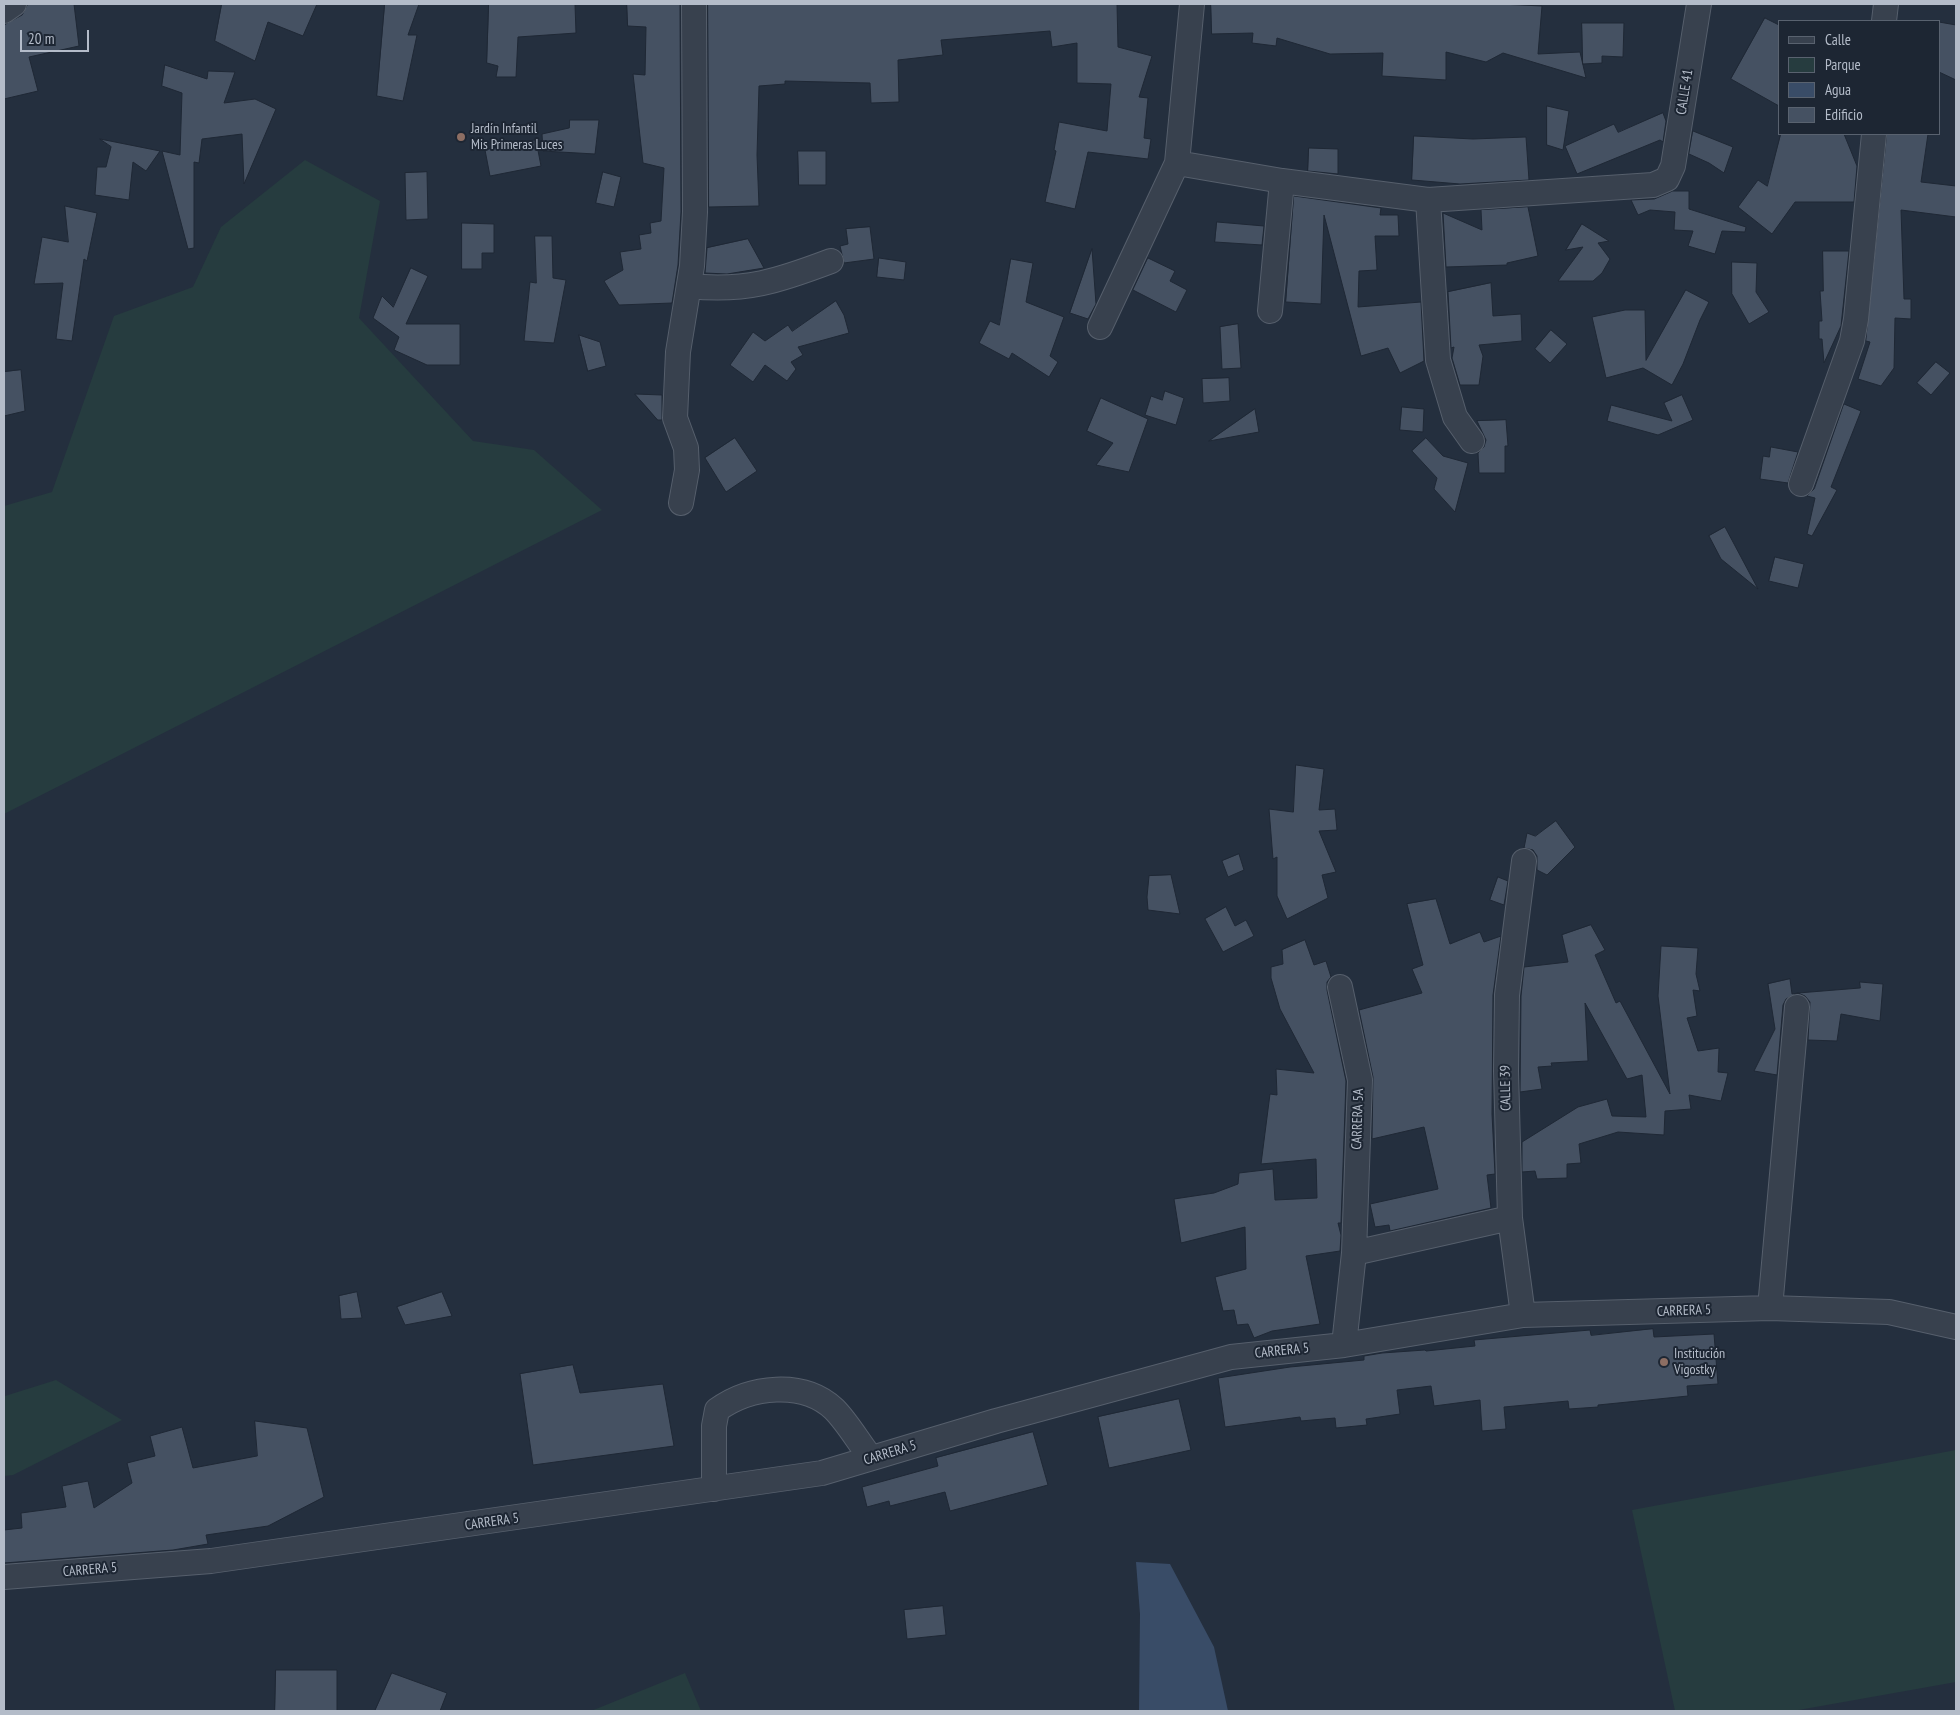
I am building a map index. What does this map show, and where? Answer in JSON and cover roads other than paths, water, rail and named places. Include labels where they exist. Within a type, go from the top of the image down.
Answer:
[{"type":"street","points":[[4,12],[14,4]]},
{"type":"street","points":[[681,503],[688,470],[686,448],[675,418],[678,352],[692,266],[695,212],[694,4]]},
{"type":"street","points":[[1100,327],[1177,163],[1192,4]]},
{"type":"street","name":"CALLE 41","points":[[1428,200],[1653,185],[1667,179],[1673,166],[1699,4]]},
{"type":"street","points":[[1884,20],[1886,4]]},
{"type":"street","points":[[1801,484],[1852,341],[1874,135]]},
{"type":"street","points":[[1177,163],[1282,181],[1428,200],[1438,360],[1455,417],[1472,441]]},
{"type":"street","points":[[1270,311],[1282,181]]},
{"type":"street","points":[[689,286],[720,289],[749,286],[782,280],[831,261]]},
{"type":"street","name":"CALLE 39","points":[[1523,1315],[1510,1218],[1506,1071],[1507,995],[1524,861]]},
{"type":"street","name":"CARRERA 5A","points":[[1340,987],[1360,1080],[1354,1253],[1344,1345]]},
{"type":"street","points":[[1770,1308],[1797,1007]]},
{"type":"street","points":[[1354,1253],[1510,1218]]},
{"type":"street","name":"CARRERA 5","points":[[4,1577],[211,1561],[822,1473],[996,1421],[1231,1357],[1344,1345],[1523,1315],[1770,1308],[1889,1312],[1956,1327]]},
{"type":"street","points":[[714,1489],[714,1426],[717,1410],[730,1400],[750,1393],[782,1388],[818,1399],[834,1410],[871,1458]]},
{"type":"water","points":[[1136,1562],[1170,1564],[1214,1647],[1228,1711],[1139,1711],[1140,1614]]},
{"type":"place","name":"Jardín Infantil Mis Primeras Luces","points":[[461,137]]},
{"type":"place","name":"Institución Vigostky","points":[[1664,1362]]}]
